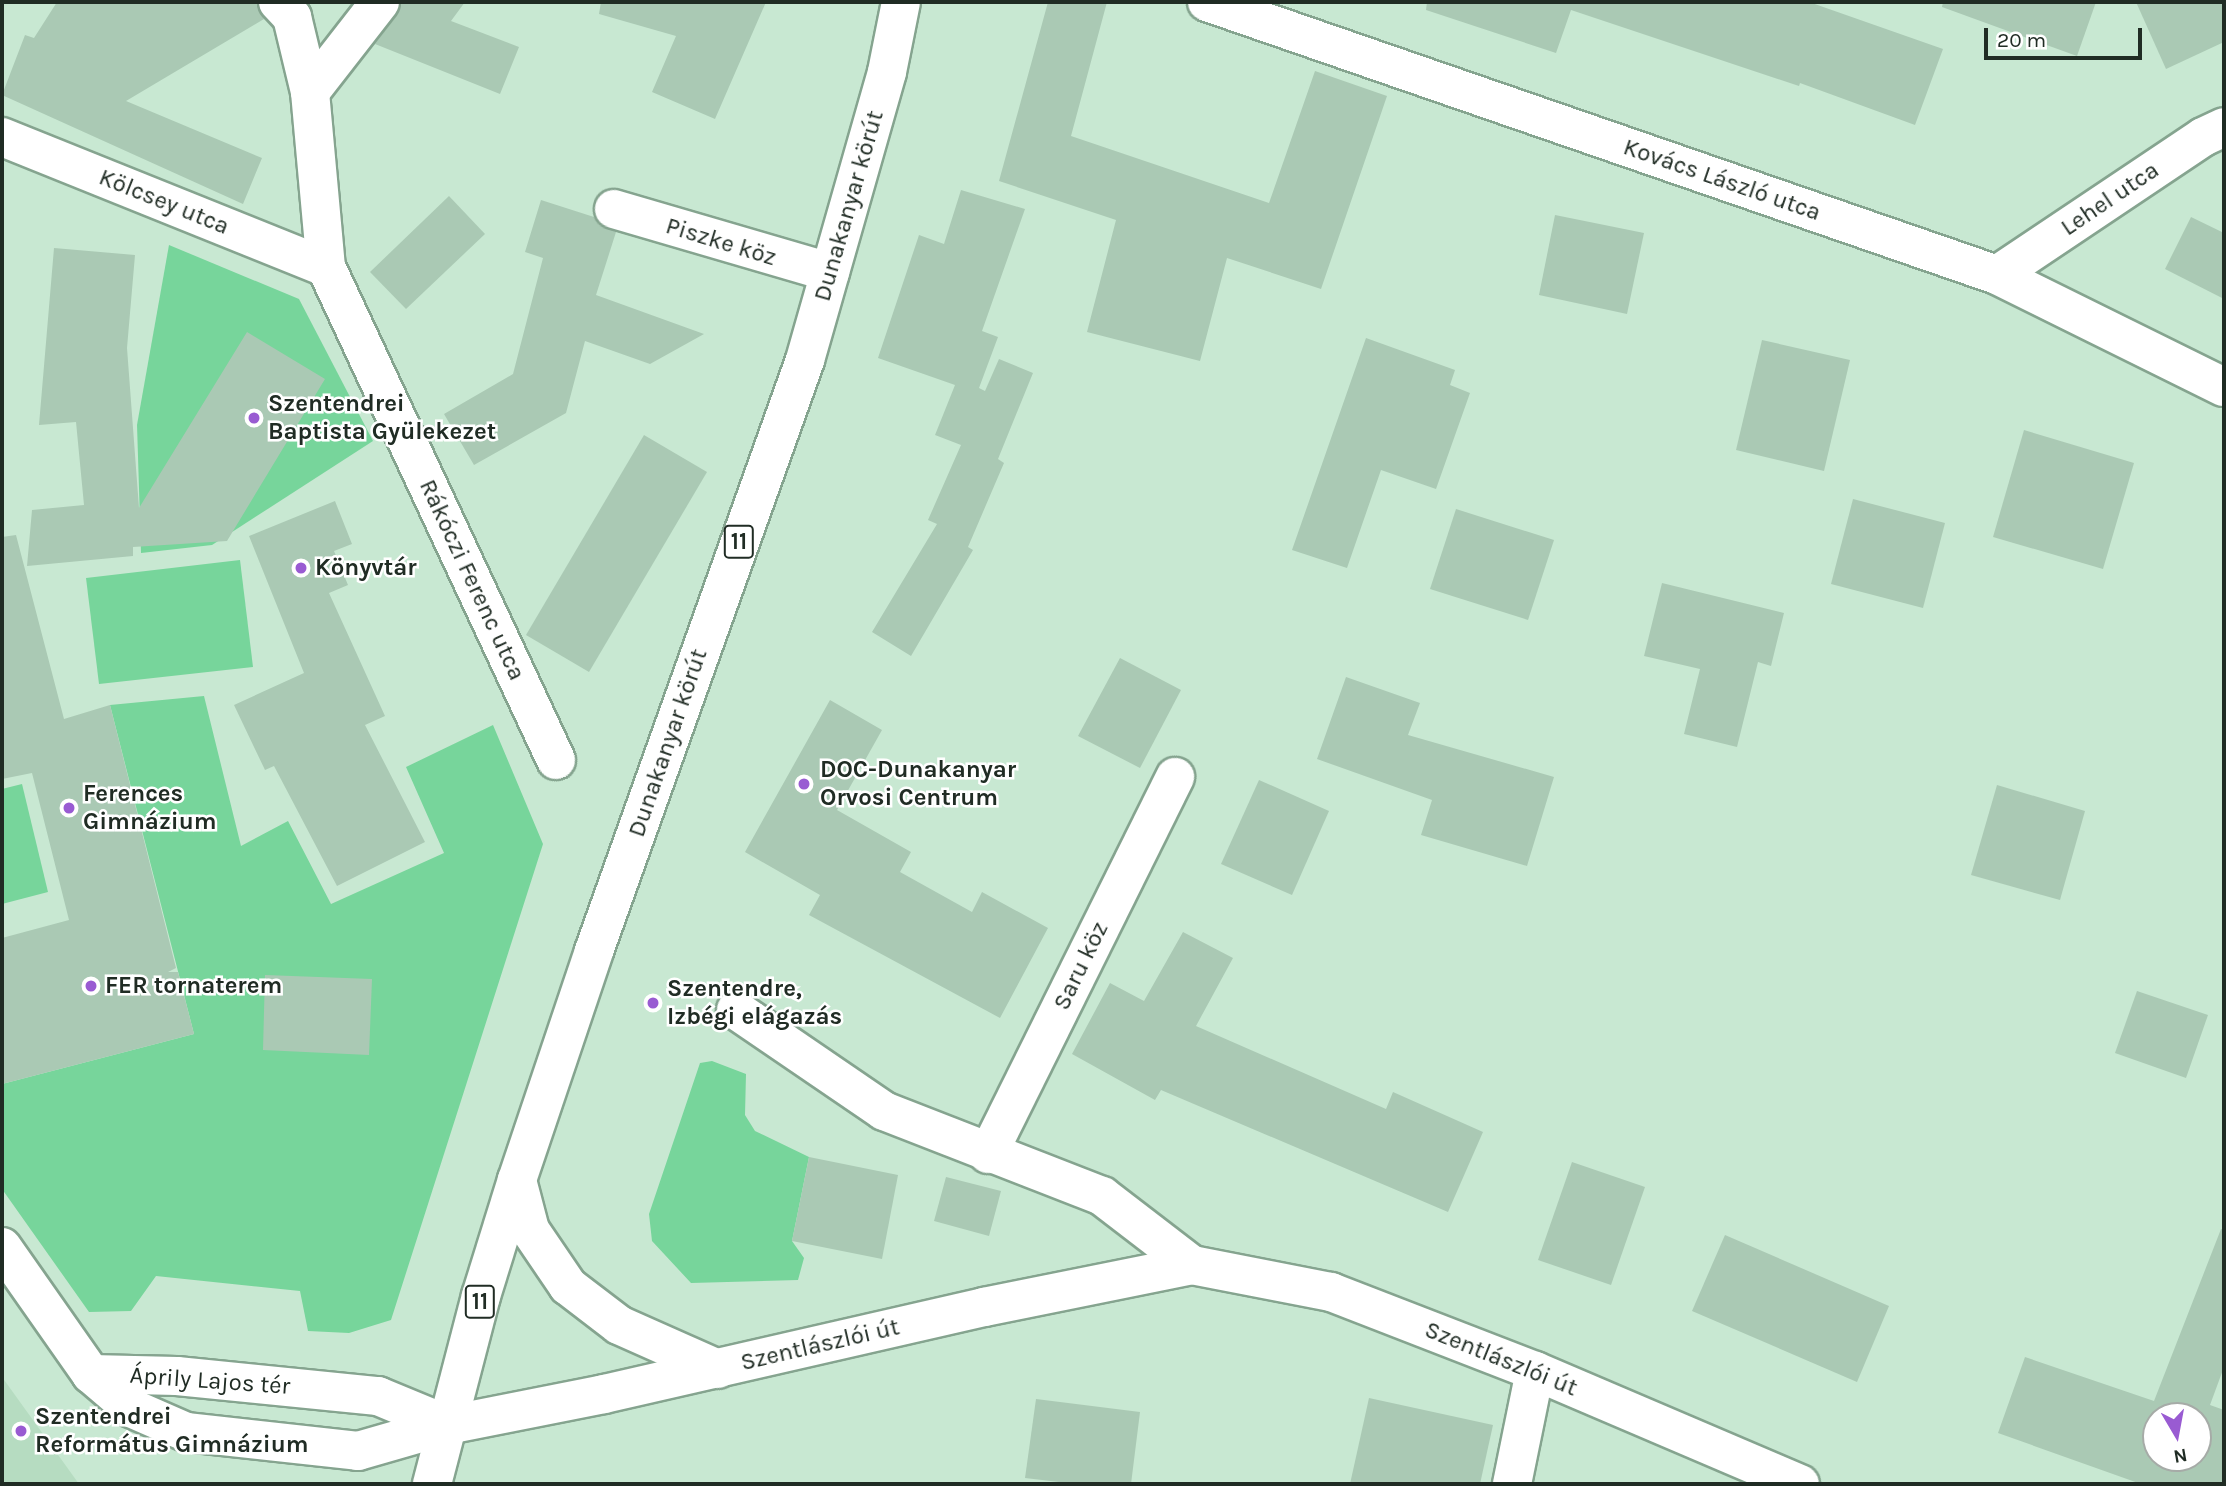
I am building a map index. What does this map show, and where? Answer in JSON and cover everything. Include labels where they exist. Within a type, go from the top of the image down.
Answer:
[{"type":"street","name":"Rákóczi Ferenc utca","points":[[278,2],[292,17],[310,92],[326,267],[556,760]]},
{"type":"street","points":[[310,92],[380,2]]},
{"type":"street","name":"Dunakanyar körút","points":[[432,1484],[481,1296],[517,1180],[594,951],[805,360],[887,72],[901,2]]},
{"type":"street","name":"Kovács László utca","points":[[1207,2],[1997,275],[2224,387]]},
{"type":"street","name":"Lehel utca","points":[[1997,275],[2203,137],[2224,127]]},
{"type":"street","name":"Kölcsey utca","points":[[2,137],[326,267]]},
{"type":"street","name":"Piszke köz","points":[[614,209],[830,272]]},
{"type":"street","name":"Saru köz","points":[[988,1154],[1175,777]]},
{"type":"street","name":"Szentlászlói út","points":[[736,1010],[884,1111],[988,1154],[1102,1196],[1192,1265]]},
{"type":"street","points":[[517,1180],[530,1230],[568,1286],[619,1325],[718,1368]]},
{"type":"street","name":"Áprily Lajos tér","points":[[2,1247],[87,1367],[131,1408],[186,1432],[358,1451],[448,1425]]},
{"type":"street","name":"Szentlászlói út","points":[[448,1425],[718,1368],[984,1307],[1192,1265],[1331,1292],[1535,1371],[1800,1484]]},
{"type":"street","name":"Áprily Lajos tér","points":[[87,1367],[379,1396],[448,1425]]},
{"type":"street","points":[[1512,1484],[1535,1371]]},
{"type":"shaded area","name":"Szentendrei Református Gimnázium","points":[[2,1377],[79,1484],[2,1484]]},
{"type":"green space","points":[[169,245],[299,299],[373,441],[212,545],[141,553],[137,425]]},
{"type":"green space","points":[[240,560],[253,667],[99,684],[86,578]]},
{"type":"green space","points":[[204,696],[241,846],[288,821],[331,904],[444,853],[406,767],[493,725],[543,844],[391,1320],[349,1333],[308,1331],[300,1291],[156,1276],[131,1311],[89,1312],[2,1189],[2,1084],[194,1034],[110,705]]},
{"type":"green space","points":[[22,784],[48,892],[2,904],[2,789]]},
{"type":"green space","points":[[712,1061],[746,1074],[745,1115],[755,1131],[809,1157],[792,1241],[804,1258],[798,1280],[691,1283],[652,1241],[649,1214],[700,1063]]},
{"type":"building","points":[[57,2],[257,2],[264,19],[126,101],[262,158],[243,204],[2,95],[25,35],[34,38]]},
{"type":"building","points":[[401,2],[465,2],[451,21],[519,47],[500,94],[375,44],[397,15]]},
{"type":"building","points":[[601,2],[766,2],[715,119],[652,92],[676,36],[599,14]]},
{"type":"building","points":[[1048,2],[1107,2],[1071,136],[1269,203],[1315,71],[1387,96],[1321,289],[1227,258],[1200,361],[1087,332],[1116,220],[999,181]]},
{"type":"building","points":[[1427,2],[1809,2],[1943,49],[1915,125],[1800,83],[1799,86],[1571,10],[1556,53],[1426,10]]},
{"type":"building","points":[[1943,2],[2096,2],[2077,56],[1942,7]]},
{"type":"building","points":[[2136,2],[2224,2],[2224,42],[2166,69]]},
{"type":"building","points":[[961,190],[1025,209],[982,331],[998,337],[979,388],[985,391],[999,359],[1033,373],[998,459],[1004,463],[968,547],[973,550],[911,656],[872,632],[937,524],[928,520],[961,445],[935,435],[955,385],[878,358],[919,235],[944,244]]},
{"type":"building","points":[[449,196],[485,234],[406,309],[370,272]]},
{"type":"building","points":[[541,200],[594,217],[599,225],[616,232],[596,295],[704,334],[650,364],[585,341],[566,413],[474,465],[444,414],[513,374],[543,258],[525,252]]},
{"type":"building","points":[[1555,215],[1644,233],[1627,314],[1539,295]]},
{"type":"building","points":[[2191,217],[2224,233],[2224,299],[2165,269]]},
{"type":"building","points":[[54,248],[135,255],[127,348],[139,508],[247,332],[325,379],[227,541],[133,547],[133,556],[27,566],[32,510],[84,505],[76,422],[39,425]]},
{"type":"building","points":[[1366,338],[1455,370],[1450,385],[1470,393],[1436,489],[1381,470],[1347,568],[1292,550]]},
{"type":"building","points":[[1762,340],[1850,360],[1824,471],[1736,450]]},
{"type":"building","points":[[2024,430],[2134,463],[2103,569],[1993,537]]},
{"type":"building","points":[[644,435],[707,472],[589,672],[526,635]]},
{"type":"building","points":[[1853,499],[1945,523],[1923,608],[1831,584]]},
{"type":"building","points":[[335,501],[352,544],[334,551],[348,585],[329,593],[385,716],[365,725],[425,842],[337,886],[274,766],[265,770],[234,705],[304,673],[249,536]]},
{"type":"building","points":[[1456,509],[1554,540],[1528,620],[1430,589]]},
{"type":"building","name":"Ferences Gimnázium","points":[[16,535],[64,719],[110,705],[176,968],[168,972],[178,972],[194,1034],[2,1084],[2,938],[69,920],[32,773],[2,779],[2,537]]},
{"type":"building","points":[[1662,583],[1784,613],[1771,666],[1758,662],[1737,747],[1684,734],[1700,669],[1644,656]]},
{"type":"building","points":[[1120,658],[1181,690],[1140,768],[1078,736]]},
{"type":"building","points":[[1346,677],[1420,703],[1408,735],[1554,777],[1527,866],[1421,835],[1432,800],[1317,759]]},
{"type":"building","points":[[830,700],[882,730],[837,810],[911,852],[900,872],[972,912],[982,892],[1048,928],[1000,1018],[809,915],[820,895],[745,852]]},
{"type":"building","points":[[1259,780],[1329,811],[1292,895],[1221,864]]},
{"type":"building","points":[[1997,785],[2085,811],[2060,900],[1971,875]]},
{"type":"building","points":[[1183,932],[1233,958],[1196,1026],[1386,1109],[1393,1092],[1483,1132],[1448,1212],[1161,1090],[1155,1100],[1072,1054],[1110,983],[1144,1001]]},
{"type":"building","points":[[265,975],[372,979],[369,1055],[263,1050]]},
{"type":"building","points":[[2137,991],[2208,1015],[2186,1078],[2115,1053]]},
{"type":"building","points":[[809,1157],[898,1175],[882,1259],[792,1241]]},
{"type":"building","points":[[1572,1162],[1645,1187],[1611,1285],[1538,1260]]},
{"type":"building","points":[[946,1177],[1001,1191],[989,1236],[934,1221]]},
{"type":"building","points":[[2221,1229],[2224,1230],[2224,1367],[2211,1402],[2142,1402],[2142,1472],[2212,1472],[2212,1406],[2224,1410],[2224,1484],[2141,1484],[1998,1433],[2025,1357],[2154,1401]]},
{"type":"building","points":[[1725,1235],[1889,1306],[1857,1382],[1692,1311]]},
{"type":"building","points":[[1369,1398],[1493,1425],[1480,1484],[1350,1484]]},
{"type":"building","points":[[1036,1399],[1140,1412],[1131,1484],[1076,1484],[1025,1478]]},
{"type":"place","name":"Szentendrei Baptista Gyülekezet","points":[[254,418]]},
{"type":"place","name":"Könyvtár","points":[[301,568]]},
{"type":"place","name":"DOC-Dunakanyar Orvosi Centrum","points":[[804,784]]},
{"type":"place","name":"Ferences Gimnázium","points":[[69,808]]},
{"type":"place","name":"FER tornaterem","points":[[91,986]]},
{"type":"place","name":"Szentendre, Izbégi elágazás","points":[[653,1003]]},
{"type":"place","name":"Szentendrei Református Gimnázium","points":[[21,1431]]}]
